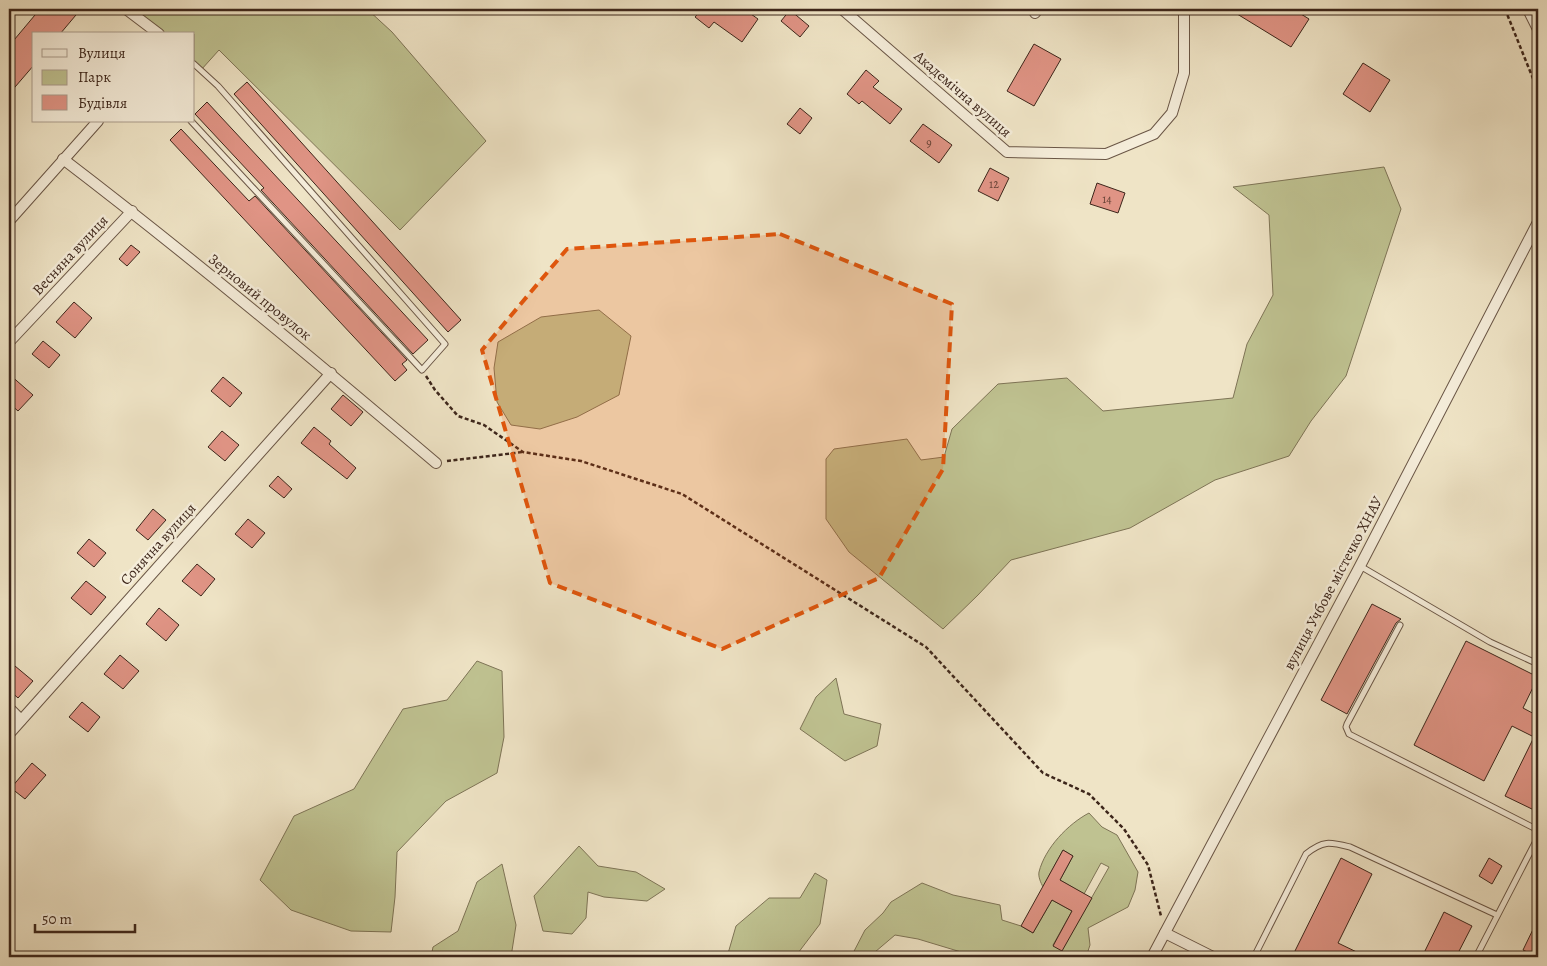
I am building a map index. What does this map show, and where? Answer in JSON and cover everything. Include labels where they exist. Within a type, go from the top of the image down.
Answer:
[{"type":"street","points":[[126,9],[156,32]]},
{"type":"street","name":"Академічна вулиця","points":[[842,9],[1007,152],[1106,154],[1154,134],[1172,113],[1184,74],[1184,9]]},
{"type":"street","points":[[1528,9],[1538,27]]},
{"type":"street","points":[[9,221],[63,158],[97,122]]},
{"type":"street","name":"Зерновий провулок","points":[[63,158],[132,211],[330,373],[436,463]]},
{"type":"street","name":"Весняна вулиця","points":[[9,342],[132,211]]},
{"type":"street","name":"вулиця Учбове містечко ХНАУ","points":[[1152,957],[1360,566],[1538,222]]},
{"type":"street","name":"Сонячна вулиця","points":[[9,734],[330,373]]},
{"type":"street","points":[[9,708],[21,720]]},
{"type":"street","points":[[1165,932],[1213,957]]},
{"type":"lane","points":[[192,122],[422,370],[445,344],[218,86],[195,65]]},
{"type":"lane","points":[[1360,566],[1490,642],[1538,664]]},
{"type":"lane","points":[[1400,625],[1347,724],[1349,734],[1538,830]]},
{"type":"lane","points":[[1476,957],[1538,837]]},
{"type":"lane","points":[[1254,957],[1306,854],[1316,846],[1331,842],[1350,848],[1498,915]]},
{"type":"path","points":[[1505,9],[1538,91]]},
{"type":"path","points":[[422,370],[435,390],[458,416],[484,426],[523,452]]},
{"type":"path","points":[[436,463],[523,452],[581,461],[682,494],[926,647],[1043,773],[1089,794],[1124,829],[1148,865],[1165,932]]},
{"type":"highlighted area","points":[[780,234],[952,304],[943,469],[879,578],[722,649],[550,583],[482,350],[567,249]]},
{"type":"green space","points":[[126,9],[367,9],[392,32],[486,141],[400,230],[219,50],[201,70],[195,65],[195,32],[156,32]]},
{"type":"green space","points":[[1384,167],[1401,209],[1346,376],[1311,421],[1289,456],[1215,480],[1130,528],[1011,560],[943,629],[849,552],[826,519],[826,459],[834,449],[907,439],[921,460],[944,457],[952,429],[998,384],[1067,378],[1103,411],[1233,398],[1247,344],[1273,295],[1269,215],[1233,187]]},
{"type":"green space","points":[[599,310],[631,336],[619,395],[577,417],[540,429],[511,425],[497,402],[494,368],[498,342],[541,317]]},
{"type":"green space","points":[[477,661],[502,671],[504,737],[497,773],[446,801],[397,852],[391,932],[351,931],[291,910],[260,880],[294,816],[354,789],[403,709],[447,700]]},
{"type":"green space","points":[[836,678],[844,714],[881,724],[877,746],[845,761],[800,729],[816,697]]},
{"type":"green space","points":[[1089,813],[1102,827],[1117,835],[1138,872],[1135,890],[1128,907],[1088,928],[1090,945],[1086,957],[973,957],[918,939],[895,935],[875,952],[873,957],[851,957],[865,930],[883,913],[891,902],[922,883],[953,895],[1000,905],[1002,920],[1021,926],[1033,933],[1052,900],[1072,911],[1053,945],[1062,950],[1109,867],[1101,863],[1084,894],[1060,880],[1073,856],[1063,850],[1043,887],[1039,878],[1039,872],[1046,854],[1058,838],[1073,823]]},
{"type":"green space","points":[[579,846],[598,866],[636,872],[665,889],[647,901],[604,897],[588,892],[586,918],[572,934],[543,931],[534,896]]},
{"type":"green space","points":[[502,864],[516,925],[511,957],[431,957],[433,947],[458,931],[477,882]]},
{"type":"green space","points":[[815,873],[827,880],[820,924],[795,957],[727,957],[736,926],[769,898],[800,898]]},
{"type":"building","points":[[40,9],[81,9],[62,32],[32,32],[32,67],[9,94],[9,46]]},
{"type":"building","points":[[702,9],[744,9],[758,19],[742,42],[714,22],[709,28],[695,17]]},
{"type":"building","points":[[1229,9],[1293,9],[1309,19],[1291,47]]},
{"type":"building","points":[[790,10],[809,26],[800,37],[781,21]]},
{"type":"building","points":[[1034,44],[1061,59],[1034,106],[1007,91]]},
{"type":"building","points":[[1363,63],[1390,80],[1370,112],[1343,94]]},
{"type":"building","points":[[866,70],[879,81],[873,87],[902,109],[890,124],[862,101],[859,104],[847,94]]},
{"type":"building","points":[[247,82],[461,320],[448,332],[234,94]]},
{"type":"building","points":[[207,102],[428,340],[413,354],[261,190],[264,188],[195,114]]},
{"type":"building","points":[[800,108],[812,118],[800,134],[787,124]]},
{"type":"building","points":[[923,124],[952,145],[939,163],[910,141]]},
{"type":"building","points":[[181,129],[249,201],[255,196],[407,360],[402,364],[407,370],[395,381],[170,140]]},
{"type":"building","points":[[990,168],[1009,178],[998,201],[978,191]]},
{"type":"building","points":[[1097,183],[1125,193],[1118,213],[1090,204]]},
{"type":"building","points":[[131,245],[140,252],[127,266],[119,259]]},
{"type":"building","points":[[74,302],[92,318],[75,338],[56,322]]},
{"type":"building","points":[[43,341],[60,355],[49,368],[32,354]]},
{"type":"building","points":[[9,374],[33,395],[18,411],[9,403]]},
{"type":"building","points":[[223,377],[242,393],[230,407],[211,391]]},
{"type":"building","points":[[343,395],[363,412],[351,426],[331,409]]},
{"type":"building","points":[[314,427],[331,441],[329,444],[356,468],[347,479],[301,443]]},
{"type":"building","points":[[222,431],[239,445],[225,461],[208,447]]},
{"type":"building","points":[[278,476],[292,489],[284,498],[269,486]]},
{"type":"building","points":[[153,509],[166,520],[148,540],[136,530]]},
{"type":"building","points":[[248,519],[265,533],[252,548],[235,534]]},
{"type":"building","points":[[89,539],[106,553],[94,567],[77,553]]},
{"type":"building","points":[[197,564],[215,579],[201,596],[182,581]]},
{"type":"building","points":[[86,581],[106,597],[91,615],[71,598]]},
{"type":"building","points":[[1372,604],[1401,619],[1396,623],[1347,714],[1321,700]]},
{"type":"building","points":[[159,608],[179,625],[166,641],[146,624]]},
{"type":"building","points":[[1466,641],[1538,677],[1523,708],[1538,716],[1538,801],[1534,810],[1505,796],[1534,737],[1512,726],[1484,781],[1414,745]]},
{"type":"building","points":[[120,655],[139,671],[123,689],[104,674]]},
{"type":"building","points":[[9,661],[33,681],[18,698],[9,690]]},
{"type":"building","points":[[82,702],[100,717],[88,732],[69,717]]},
{"type":"building","points":[[32,763],[46,775],[25,799],[11,788]]},
{"type":"building","points":[[1063,850],[1073,856],[1060,880],[1092,898],[1062,951],[1053,946],[1072,911],[1052,900],[1033,933],[1021,926]]},
{"type":"building","points":[[1341,858],[1372,874],[1338,943],[1367,957],[1292,957]]},
{"type":"building","points":[[1489,858],[1502,866],[1492,884],[1479,876]]},
{"type":"building","points":[[1444,912],[1472,926],[1456,957],[1422,957]]},
{"type":"building","points":[[1538,919],[1538,957],[1523,950]]}]
